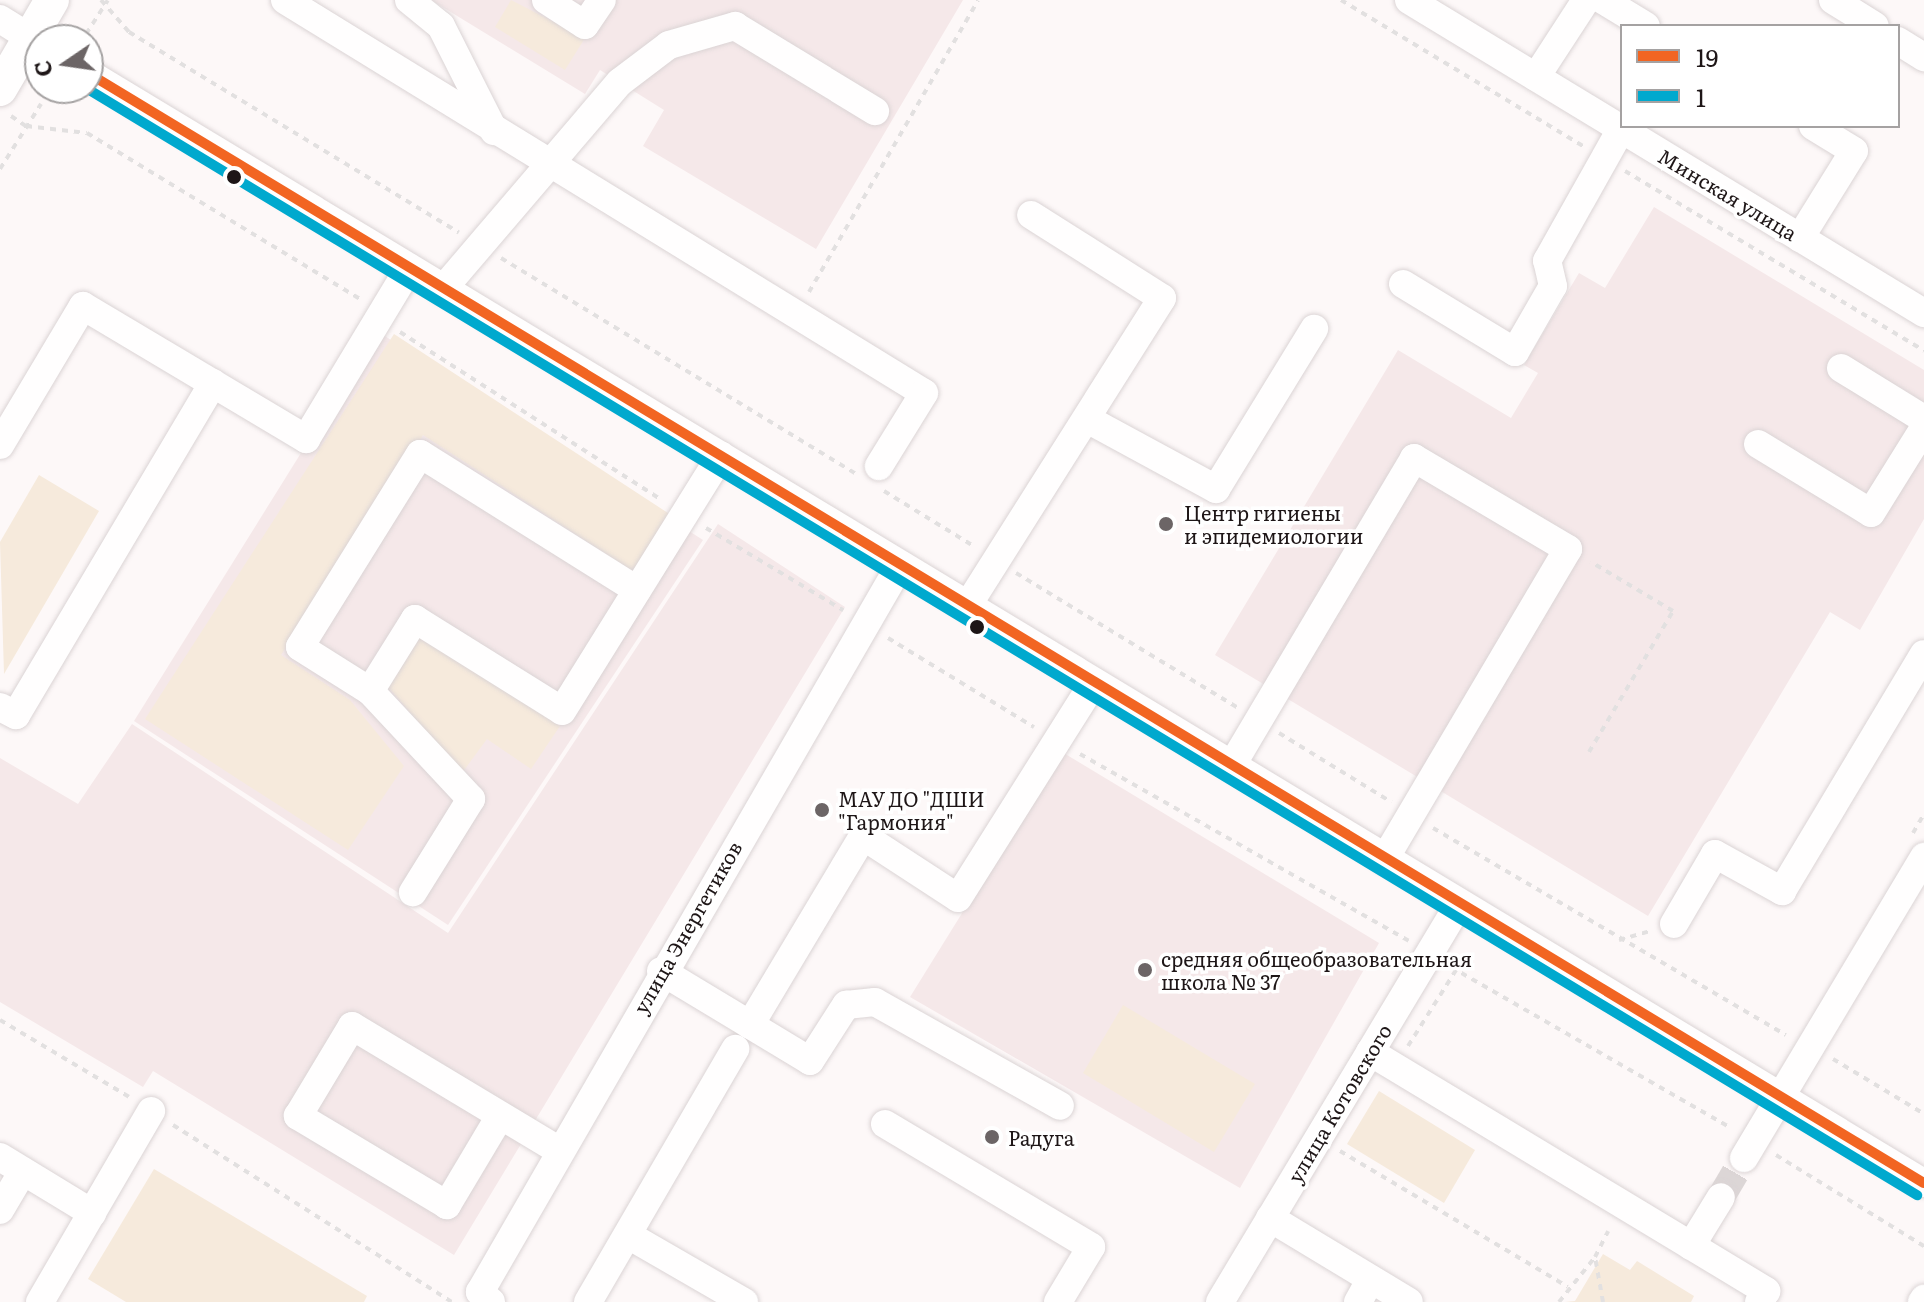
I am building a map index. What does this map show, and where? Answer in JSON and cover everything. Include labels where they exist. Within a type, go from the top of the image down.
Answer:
[{"type":"main road","points":[[42,24],[52,0]]},
{"type":"main road","points":[[4,101],[24,62]]},
{"type":"street","points":[[285,0],[924,393],[870,475]]},
{"type":"street","points":[[409,0],[441,26],[494,131]]},
{"type":"street","points":[[546,0],[585,25],[602,0]]},
{"type":"street","points":[[1536,77],[1586,0]]},
{"type":"street","points":[[1603,0],[1643,24]]},
{"type":"street","points":[[1833,0],[1872,24]]},
{"type":"street","name":"Минская улица","points":[[1427,5],[1536,77],[1800,238],[1921,304]]},
{"type":"street","points":[[0,19],[24,34]]},
{"type":"street","points":[[443,289],[546,163],[620,82],[669,45],[735,26],[875,111]]},
{"type":"street","points":[[1900,42],[1924,57]]},
{"type":"street","points":[[104,83],[1924,1183]]},
{"type":"street","points":[[1800,238],[1854,151],[1816,128]]},
{"type":"street","points":[[1403,284],[1515,352],[1553,286],[1547,261],[1621,129]]},
{"type":"street","points":[[968,605],[1162,298],[1031,215]]},
{"type":"street","points":[[0,445],[83,306],[306,439],[409,268]]},
{"type":"street","points":[[1087,419],[1216,489],[1314,329]]},
{"type":"street","points":[[1841,368],[1924,419]]},
{"type":"street","points":[[0,707],[16,715],[213,383]]},
{"type":"street","points":[[1758,444],[1871,513],[1924,428]]},
{"type":"street","points":[[413,892],[471,799],[370,691],[300,647],[420,454],[637,590]]},
{"type":"street","points":[[370,691],[415,619],[562,711],[721,456]]},
{"type":"street","points":[[1232,765],[1414,458],[1568,549],[1385,859]]},
{"type":"street","name":"улица Энергетиков","points":[[486,1297],[560,1151],[661,971],[862,622],[900,565]]},
{"type":"street","points":[[1674,924],[1715,854],[1782,891],[1912,700],[1924,654]]},
{"type":"street","points":[[750,1025],[863,836],[958,898],[1094,682]]},
{"type":"street","points":[[1749,1150],[1916,850]]},
{"type":"street","name":"улица Котовского","points":[[1220,1302],[1459,904]]},
{"type":"street","points":[[661,971],[810,1061],[846,1005],[875,1002],[1060,1106]]},
{"type":"street","points":[[500,1116],[447,1205],[298,1116],[352,1026],[560,1151]]},
{"type":"street","points":[[588,1302],[735,1049]]},
{"type":"street","points":[[1370,1052],[1766,1291],[1759,1302]]},
{"type":"street","points":[[40,1302],[151,1111]]},
{"type":"street","points":[[885,1124],[1091,1247],[1058,1302]]},
{"type":"street","points":[[0,1210],[12,1164],[92,1213]]},
{"type":"street","points":[[1691,1246],[1721,1197]]},
{"type":"street","points":[[1270,1218],[1365,1291],[1409,1302]]},
{"type":"street","points":[[628,1235],[744,1302]]},
{"type":"path","points":[[797,314],[978,0]]},
{"type":"path","points":[[1341,0],[1924,351]]},
{"type":"path","points":[[92,24],[105,1],[129,32],[479,246],[870,475],[997,562],[1619,940],[1781,1036],[1792,1034]]},
{"type":"path","points":[[4,101],[26,126],[87,133],[382,313],[389,326],[683,514],[1056,740],[1428,952],[1749,1150],[1924,1246]]},
{"type":"path","points":[[0,169],[41,104]]},
{"type":"path","points":[[1568,549],[1673,611],[1589,752]]},
{"type":"path","points":[[1916,850],[1924,814]]},
{"type":"path","points":[[1619,940],[1674,924]]},
{"type":"path","points":[[1394,1067],[1456,970]]},
{"type":"path","points":[[0,1020],[151,1111],[452,1302]]},
{"type":"path","points":[[1831,1058],[1924,1114]]},
{"type":"path","points":[[1336,1149],[1574,1292],[1608,1231]]},
{"type":"path","points":[[1595,1257],[1603,1302]]},
{"type":"path","points":[[1559,1302],[1568,1287]]},
{"type":"shaded area","points":[[431,0],[963,0],[816,249],[643,146],[664,110],[600,70],[585,94]]},
{"type":"shaded area","points":[[511,0],[585,38],[565,70],[495,27]]},
{"type":"shaded area","points":[[1654,207],[1924,370],[1924,519],[1860,630],[1830,612],[1648,916],[1215,655],[1398,350],[1511,418],[1538,373],[1524,365],[1579,273],[1605,288]]},
{"type":"shaded area","points":[[377,331],[703,540],[448,925],[134,721]]},
{"type":"shaded area","points":[[394,334],[671,515],[634,572],[423,435],[281,655],[350,700],[404,766],[348,850],[145,719]]},
{"type":"shaded area","points":[[39,475],[99,511],[4,674],[0,542]]},
{"type":"shaded area","points":[[718,524],[845,607],[454,1255],[153,1071],[143,1087],[0,1002],[0,758],[78,804],[132,724],[448,933]]},
{"type":"shaded area","points":[[416,631],[560,726],[531,769],[487,739],[462,773],[383,681]]},
{"type":"shaded area","name":"средняя общеобразовательная школа № 37","points":[[1062,752],[1379,943],[1240,1188],[910,997]]},
{"type":"shaded area","points":[[1123,1005],[1255,1084],[1214,1152],[1083,1073]]},
{"type":"shaded area","points":[[1379,1091],[1475,1150],[1444,1203],[1347,1144]]},
{"type":"shaded area","points":[[154,1169],[367,1296],[364,1302],[126,1302],[88,1279]]},
{"type":"shaded area","points":[[1603,1254],[1630,1270],[1637,1261],[1694,1296],[1691,1302],[1565,1302],[1575,1301]]},
{"type":"tunnel","points":[[1721,1197],[1744,1158]]},
{"type":"transit line","name":"19","points":[[104,83],[1924,1183]]},
{"type":"transit line","name":"1","points":[[104,99],[1917,1195]]},
{"type":"place","name":"Центр гигиены и эпидемиологии","points":[[1166,524]]},
{"type":"place","name":"МАУ ДО \"ДШИ \"Гармония\"","points":[[822,810]]},
{"type":"place","name":"средняя общеобразовательная школа № 37","points":[[1145,970]]},
{"type":"place","name":"Радуга","points":[[992,1137]]}]
